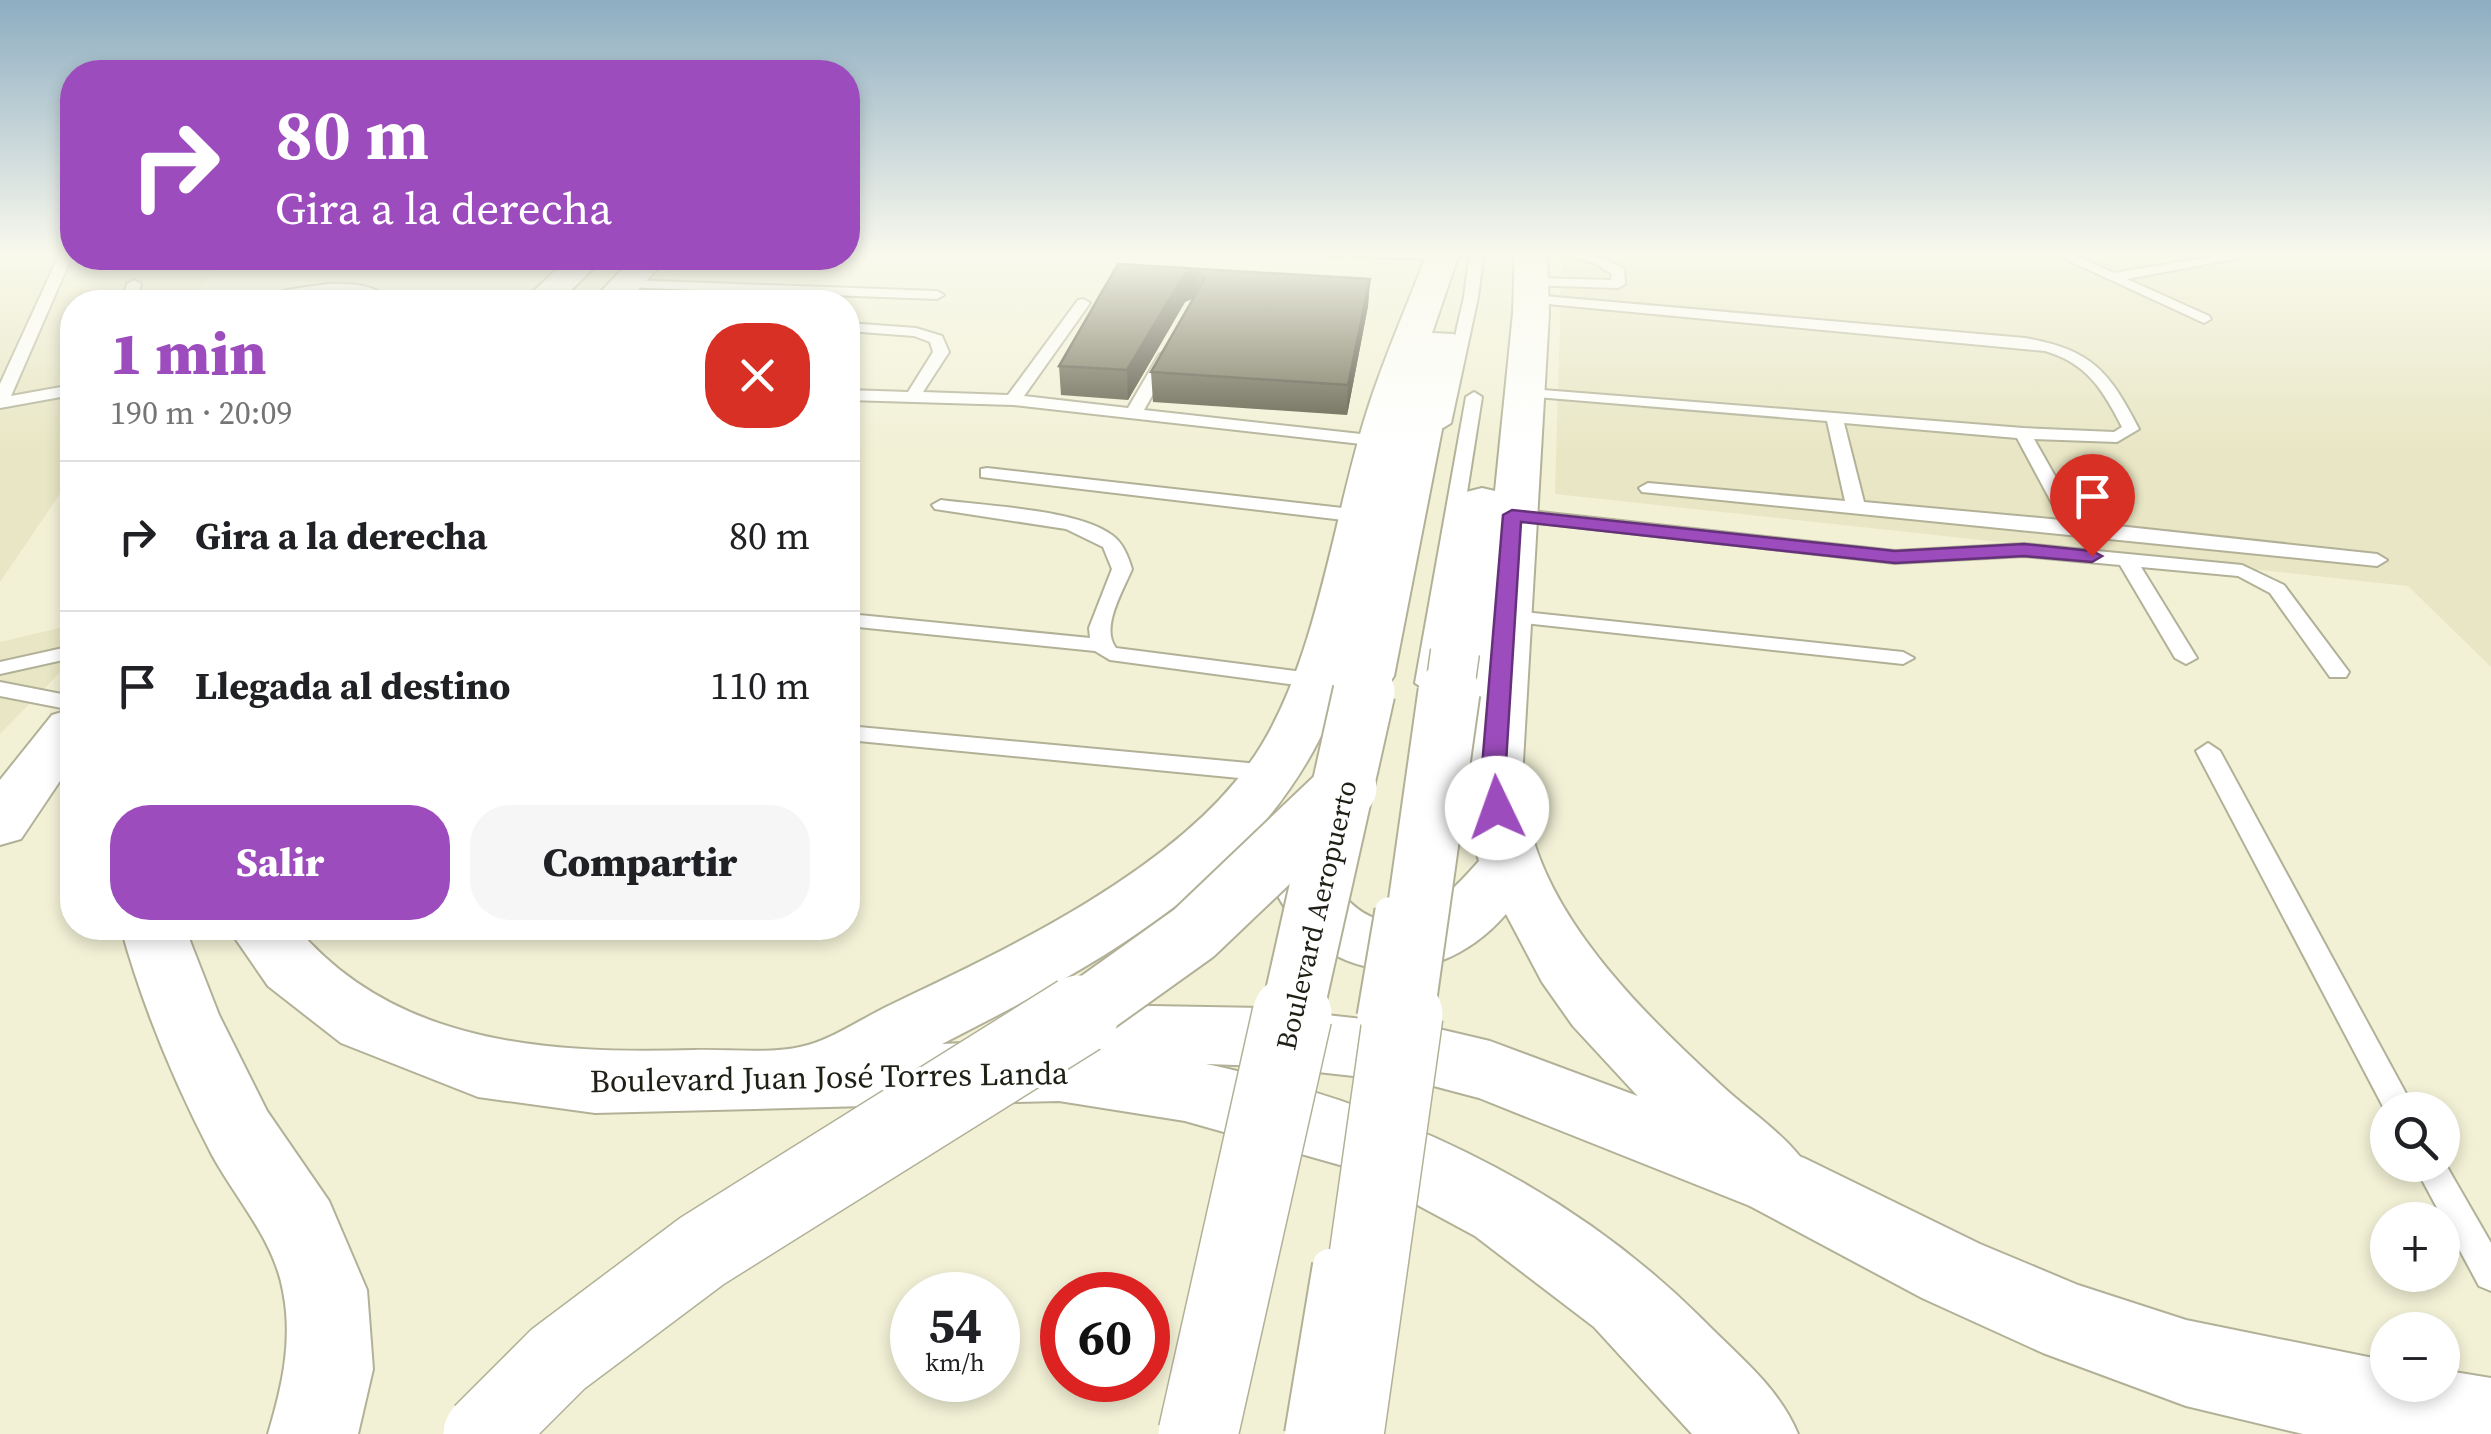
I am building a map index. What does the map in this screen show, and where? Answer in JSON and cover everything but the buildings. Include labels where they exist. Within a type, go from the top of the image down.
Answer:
[{"type":"main road","points":[[1429,318],[1379,442],[1318,686],[1317,758],[1296,847],[1299,875],[1310,900],[1356,940],[1397,948],[1432,939],[1476,904],[1511,865]]},
{"type":"main road","points":[[1465,318],[1475,398],[1512,515],[1493,779],[1501,836],[1511,865],[1566,964],[1597,1008],[1696,1110],[1777,1182]]},
{"type":"main road","points":[[1344,1434],[1452,671],[1475,398],[1512,318]]},
{"type":"main road","name":"Boulevard Aeropuerto","points":[[1198,1434],[1346,788],[1475,398]]},
{"type":"main road","points":[[811,1076],[1014,976],[1174,877],[1230,826],[1273,774],[1318,686]]},
{"type":"main road","points":[[0,824],[60,741]]},
{"type":"main road","points":[[484,1434],[585,1336],[698,1253],[809,1178],[1139,975],[1219,913],[1346,788]]},
{"type":"main road","points":[[158,940],[184,1015],[240,1134],[300,1227],[325,1290],[330,1369],[313,1434]]},
{"type":"main road","name":"Boulevard Juan José Torres Landa","points":[[270,940],[292,968],[366,1023],[478,1067],[596,1083],[1059,1071],[1185,1090],[1335,1121],[1502,1211],[1624,1299],[1753,1434]]},
{"type":"main road","points":[[811,1076],[1077,1037],[1150,1034],[1318,1042],[1426,1054],[1490,1071],[1777,1182],[1950,1271],[2072,1324],[2170,1357],[2320,1394],[2491,1424]]},
{"type":"lane","points":[[0,402],[38,318]]},
{"type":"lane","points":[[1013,400],[1072,318]]},
{"type":"lane","points":[[1475,398],[1834,417],[2024,433],[2118,436],[2132,429],[2090,363],[2051,347],[1863,318]]},
{"type":"lane","points":[[860,328],[916,332],[937,339],[941,352],[914,396]]},
{"type":"lane","points":[[1133,414],[1178,336]]},
{"type":"lane","points":[[0,402],[60,392]]},
{"type":"lane","points":[[860,395],[1013,400],[1379,442]]},
{"type":"lane","points":[[1335,1121],[1475,398]]},
{"type":"lane","points":[[1335,1121],[1475,398]]},
{"type":"lane","points":[[1834,417],[1856,507]]},
{"type":"lane","points":[[2024,433],[2074,527]]},
{"type":"lane","points":[[987,472],[1360,516]]},
{"type":"lane","points":[[1648,488],[2074,527],[2377,560]]},
{"type":"lane","points":[[940,505],[1079,528],[1102,536],[1114,548],[1122,569],[1099,628],[1100,645]]},
{"type":"lane","points":[[1512,515],[1895,557],[2024,550],[2242,571],[2270,582],[2338,672]]},
{"type":"lane","points":[[2126,560],[2186,658]]},
{"type":"lane","points":[[1504,616],[1903,658]]},
{"type":"lane","points":[[860,621],[1100,645],[1125,658],[1318,686]]},
{"type":"lane","points":[[0,668],[60,655]]},
{"type":"lane","points":[[0,690],[60,701]]},
{"type":"lane","points":[[860,734],[1273,774]]},
{"type":"lane","points":[[2208,751],[2390,1092]]},
{"type":"lane","points":[[2439,1182],[2491,1275]]},
{"type":"lane","points":[[1300,1434],[1333,1242]]},
{"type":"shaded area","points":[[0,318],[60,318],[60,494],[0,582]]},
{"type":"shaded area","points":[[1560,318],[2491,318],[2491,667],[2408,586],[1555,494]]},
{"type":"shaded area","points":[[60,628],[60,672],[0,734],[0,642]]},
{"type":"route","points":[[1497,808],[1493,779],[1512,515],[1895,557],[1928,558],[1988,550],[2092,556]]}]
